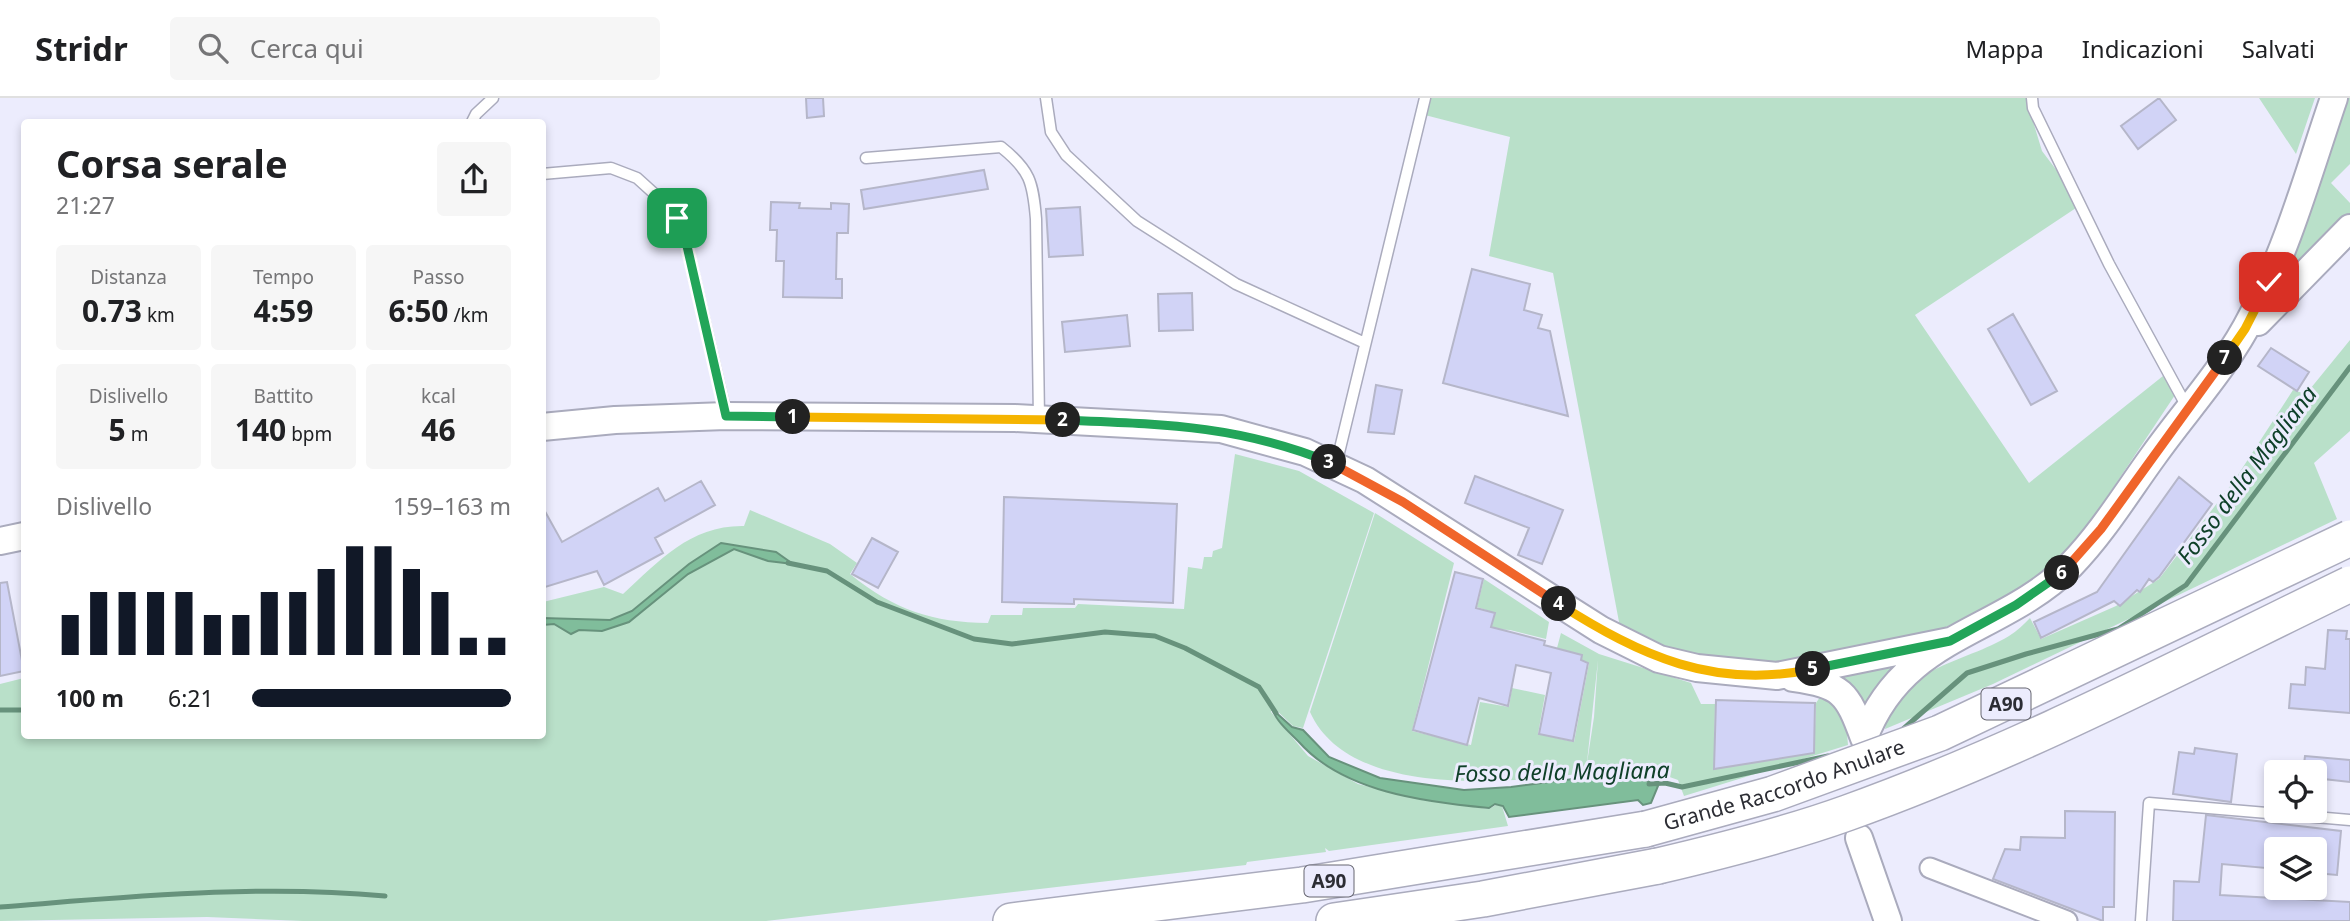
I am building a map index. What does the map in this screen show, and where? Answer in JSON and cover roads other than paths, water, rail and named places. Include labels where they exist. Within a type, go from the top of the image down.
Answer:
[{"type":"highway","name":"Grande Raccordo Anulare","points":[[1011,921],[1315,883],[1646,829],[1773,794],[1940,733],[2350,538]]},
{"type":"highway","name":"Grande Raccordo Anulare","points":[[1334,921],[1508,895],[1658,866],[1800,829],[1917,786],[2020,742],[2350,584]]},
{"type":"main road","points":[[546,427],[615,420],[726,416],[1039,419],[1221,429],[1295,449],[1336,466],[1403,502],[1571,612],[1641,652],[1679,665],[1829,684],[1840,691],[1851,704],[1864,738],[1878,706],[1895,682],[1950,641],[2016,605],[2068,567],[2101,529],[2234,346],[2252,317],[2277,263],[2334,98]]},
{"type":"main road","points":[[2234,346],[2350,228]]},
{"type":"main road","points":[[0,541],[21,537]]},
{"type":"main road","points":[[1777,676],[1950,641]]},
{"type":"main road","points":[[1860,838],[1888,921]]},
{"type":"street","points":[[1930,868],[2067,921]]},
{"type":"lane","points":[[474,119],[493,98]]},
{"type":"lane","points":[[1046,98],[1051,132],[1066,155],[1137,221],[1236,285],[1366,343]]},
{"type":"lane","points":[[1336,466],[1425,98]]},
{"type":"lane","points":[[2032,98],[2033,108],[2109,264],[2187,408]]},
{"type":"lane","points":[[866,158],[1001,147],[1023,164],[1033,193],[1036,219],[1039,419]]},
{"type":"lane","points":[[546,174],[611,168],[637,178],[669,207],[687,246],[726,416]]},
{"type":"lane","points":[[2141,921],[2148,803],[2350,821]]},
{"type":"waterway","name":"Fosso della Magliana","points":[[1902,730],[1967,673],[2118,629],[2186,585],[2350,367]]},
{"type":"waterway","name":"Fosso della Magliana","points":[[788,563],[827,571],[877,602],[974,639],[1012,644],[1105,632],[1155,636],[1185,648],[1259,687],[1276,713]]},
{"type":"waterway","name":"Fosso della Magliana","points":[[0,710],[21,710]]},
{"type":"waterway","name":"Fosso della Magliana","points":[[1649,784],[1665,783],[1682,787],[1828,756]]},
{"type":"waterway","points":[[0,907],[241,892],[289,891],[385,896]]}]
